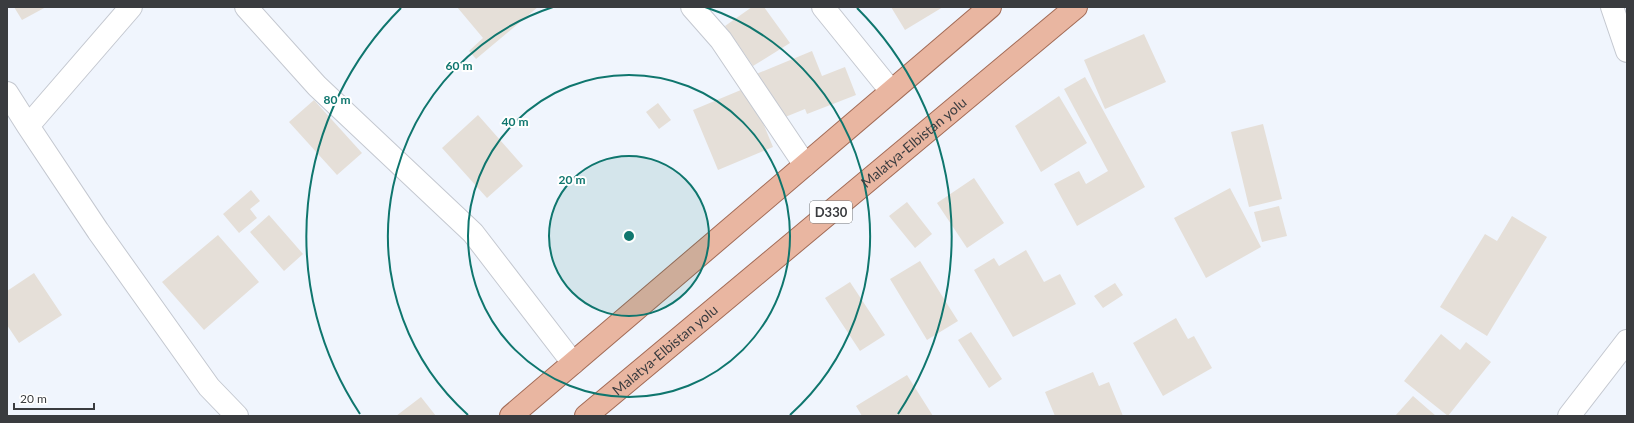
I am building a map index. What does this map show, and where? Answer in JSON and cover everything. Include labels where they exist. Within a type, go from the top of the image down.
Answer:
[{"type":"main road","points":[[511,416],[990,7]]},
{"type":"main road","name":"Malatya-Elbistan yolu","points":[[586,416],[1076,7]]},
{"type":"street","points":[[28,126],[132,7]]},
{"type":"street","points":[[246,7],[317,86],[473,233],[573,363]]},
{"type":"street","points":[[692,7],[721,40],[805,165]]},
{"type":"street","points":[[823,7],[891,91]]},
{"type":"street","points":[[1612,7],[1627,51]]},
{"type":"street","points":[[7,93],[98,230],[209,387],[237,416]]},
{"type":"street","points":[[1569,416],[1627,341]]},
{"type":"building","points":[[14,7],[46,7],[22,20]]},
{"type":"building","points":[[457,7],[538,7],[476,59],[469,51],[483,38]]},
{"type":"building","points":[[752,7],[764,7],[790,43],[753,66],[725,26]]},
{"type":"building","points":[[891,7],[943,7],[905,30]]},
{"type":"building","points":[[1144,34],[1166,82],[1105,109],[1084,60]]},
{"type":"building","points":[[812,51],[822,76],[845,67],[856,95],[807,114],[805,109],[768,124],[749,77]]},
{"type":"building","points":[[1085,77],[1145,187],[1077,226],[1054,184],[1079,171],[1086,184],[1108,171],[1064,89]]},
{"type":"building","points":[[748,87],[773,147],[718,170],[693,110]]},
{"type":"building","points":[[1059,96],[1087,143],[1041,172],[1015,126]]},
{"type":"building","points":[[314,100],[362,153],[337,175],[289,122]]},
{"type":"building","points":[[658,103],[671,120],[659,129],[646,112]]},
{"type":"building","points":[[478,115],[523,166],[487,198],[442,148]]},
{"type":"building","points":[[1263,124],[1282,199],[1249,207],[1231,132]]},
{"type":"building","points":[[974,178],[1004,223],[967,248],[937,203]]},
{"type":"building","points":[[1230,188],[1261,247],[1206,278],[1174,218]]},
{"type":"building","points":[[251,190],[260,201],[250,209],[257,218],[239,233],[223,214]]},
{"type":"building","points":[[907,202],[932,234],[915,248],[889,216]]},
{"type":"building","points":[[1279,206],[1287,236],[1262,242],[1254,212]]},
{"type":"building","points":[[269,215],[303,254],[284,271],[250,232]]},
{"type":"building","points":[[1512,216],[1547,237],[1487,336],[1440,307],[1485,234],[1497,241]]},
{"type":"building","points":[[218,235],[259,282],[204,330],[162,282]]},
{"type":"building","points":[[1026,250],[1044,282],[1060,274],[1076,304],[1013,337],[974,270],[994,258],[999,266]]},
{"type":"building","points":[[920,261],[958,321],[927,340],[890,279]]},
{"type":"building","points":[[34,273],[62,315],[19,343],[7,325],[7,291]]},
{"type":"building","points":[[850,282],[885,335],[860,351],[825,298]]},
{"type":"building","points":[[1115,283],[1123,295],[1103,308],[1094,296]]},
{"type":"building","points":[[1176,318],[1188,339],[1194,336],[1212,368],[1163,396],[1133,343]]},
{"type":"building","points":[[971,332],[1002,379],[989,388],[958,340]]},
{"type":"building","points":[[1441,334],[1460,350],[1466,342],[1491,362],[1448,416],[1404,381]]},
{"type":"building","points":[[1093,372],[1099,386],[1109,382],[1123,416],[1055,416],[1045,392]]},
{"type":"building","points":[[907,375],[933,416],[862,416],[856,406]]},
{"type":"building","points":[[1413,396],[1436,416],[1395,416]]},
{"type":"building","points":[[421,397],[436,416],[396,416]]}]
